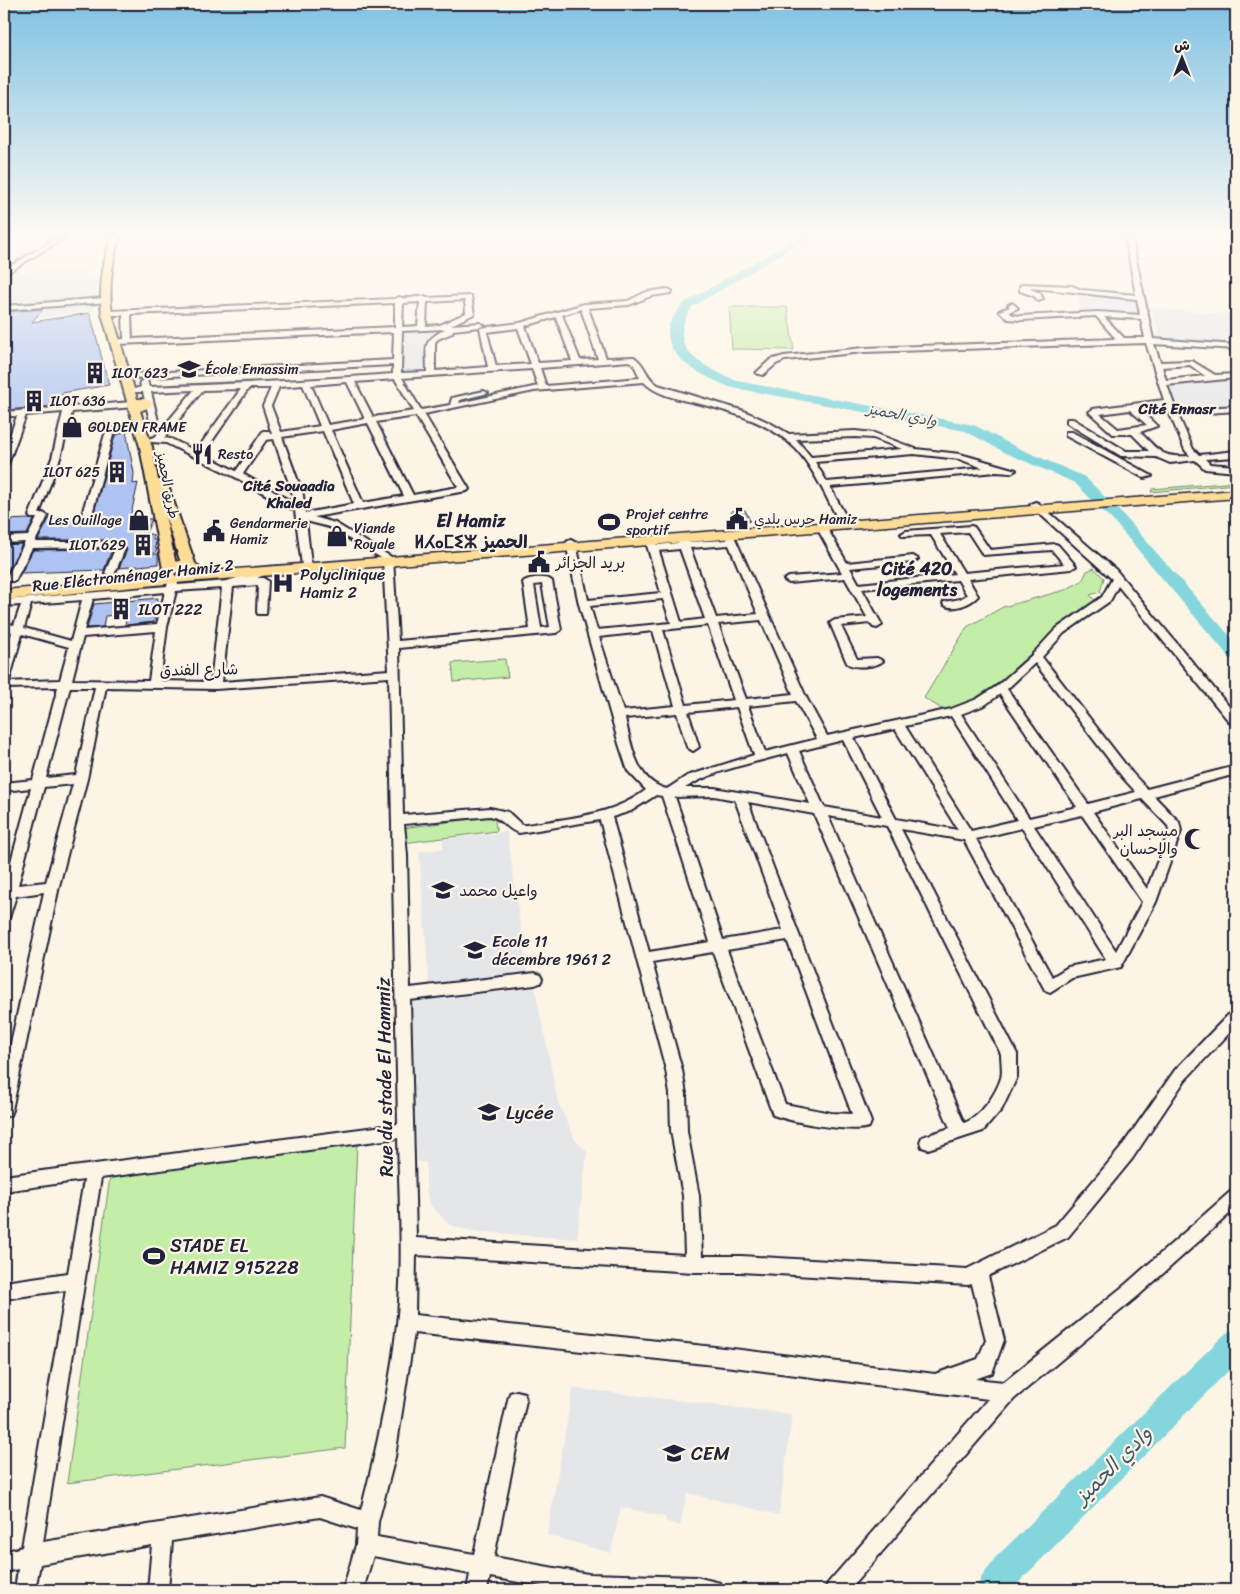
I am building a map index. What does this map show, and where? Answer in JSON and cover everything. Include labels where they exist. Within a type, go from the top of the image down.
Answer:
[{"type":"highway","points":[[7,585],[145,578],[180,573],[264,573],[388,560],[1046,507],[1236,488]]},
{"type":"highway","points":[[1147,498],[1236,494]]},
{"type":"highway","points":[[572,545],[683,543],[731,539],[845,524]]},
{"type":"highway","points":[[4,595],[180,573],[388,560]]},
{"type":"main road","name":"طريق الحميز","points":[[106,310],[130,390],[154,439],[153,456],[180,573]]},
{"type":"main road","name":"طريق الحميز","points":[[111,313],[124,342],[131,376],[140,389],[136,405]]},
{"type":"main road","name":"طريق الحميز","points":[[147,422],[153,488],[180,573]]},
{"type":"street","points":[[111,313],[161,310]]},
{"type":"street","points":[[300,513],[360,507],[464,489],[397,376],[399,310]]},
{"type":"street","points":[[422,327],[423,310]]},
{"type":"street","points":[[470,310],[470,314],[482,328],[492,370]]},
{"type":"street","points":[[127,312],[124,342],[422,327],[482,328],[521,325],[568,310]]},
{"type":"street","points":[[586,310],[603,361]]},
{"type":"street","points":[[1005,310],[1003,311],[1012,317],[1021,318],[1098,314],[1144,317]]},
{"type":"street","points":[[1143,310],[1149,340],[1162,383],[1188,450],[1195,458],[1208,467],[1236,469]]},
{"type":"street","points":[[558,313],[577,363]]},
{"type":"street","points":[[431,375],[431,342],[447,327],[470,314]]},
{"type":"street","points":[[1098,314],[1121,340]]},
{"type":"street","points":[[521,325],[535,366],[539,389]]},
{"type":"street","points":[[760,373],[773,362],[784,358],[839,352],[1121,340],[1149,340],[1236,347]]},
{"type":"street","points":[[140,389],[276,385],[349,378],[431,375],[633,360],[639,367],[644,380]]},
{"type":"street","points":[[131,376],[398,362]]},
{"type":"street","points":[[1158,365],[1192,363],[1213,378]]},
{"type":"street","points":[[144,375],[140,389],[147,422]]},
{"type":"street","points":[[1162,383],[1236,376]]},
{"type":"street","points":[[349,378],[410,498]]},
{"type":"street","points":[[262,438],[454,407],[456,398],[465,395],[644,380],[688,400],[745,414],[787,437],[800,449],[808,460],[845,524]]},
{"type":"street","points":[[306,383],[360,507]]},
{"type":"street","points":[[276,385],[267,406],[298,495],[306,564]]},
{"type":"street","points":[[197,456],[247,386]]},
{"type":"street","points":[[154,439],[174,420],[201,387]]},
{"type":"street","points":[[1132,407],[1153,426],[1116,432],[1093,412],[1169,402]]},
{"type":"street","points":[[4,414],[136,405]]},
{"type":"street","points":[[1172,412],[1233,408],[1236,416]]},
{"type":"street","points":[[7,585],[29,542],[56,458],[68,410]]},
{"type":"street","points":[[4,464],[22,413]]},
{"type":"street","points":[[86,518],[109,434],[120,428],[147,422],[174,420]]},
{"type":"street","points":[[1070,421],[1124,454],[1157,454]]},
{"type":"street","points":[[238,475],[272,424]]},
{"type":"street","points":[[1134,430],[1157,454],[1170,460],[1236,454]]},
{"type":"street","points":[[787,437],[855,434],[874,436],[914,451]]},
{"type":"street","points":[[1069,434],[1147,476]]},
{"type":"street","points":[[154,439],[168,440],[238,475],[300,513],[332,525],[388,560]]},
{"type":"street","points":[[1104,454],[1116,450]]},
{"type":"street","points":[[808,460],[914,451],[960,457],[996,469]]},
{"type":"street","points":[[249,460],[256,485]]},
{"type":"street","points":[[823,485],[996,469],[1011,470]]},
{"type":"street","points":[[1046,507],[1112,572],[1236,722]]},
{"type":"street","points":[[822,528],[875,622],[835,623],[853,663],[877,661]]},
{"type":"street","points":[[856,587],[1071,566],[1055,547],[987,553],[971,529],[906,534]]},
{"type":"street","points":[[934,532],[973,596],[963,602],[948,604]]},
{"type":"street","points":[[731,539],[800,697],[824,741]]},
{"type":"street","points":[[4,540],[116,544],[120,549],[110,573]]},
{"type":"street","points":[[683,543],[761,757]]},
{"type":"street","points":[[572,545],[584,604],[634,771],[664,792],[714,792],[968,836],[1083,810],[1236,770]]},
{"type":"street","points":[[652,545],[677,626]]},
{"type":"street","points":[[789,580],[913,559]]},
{"type":"street","name":"Rue du stade El Hammiz","points":[[353,1590],[366,1545],[368,1522],[384,1457],[406,1323],[408,1246],[400,856],[397,820],[393,645],[388,560]]},
{"type":"street","points":[[154,686],[162,627],[180,573]]},
{"type":"street","name":"Rue Eléctroménager Hamiz 2","points":[[4,603],[88,596],[180,573],[228,584],[264,573]]},
{"type":"street","points":[[397,820],[499,812],[519,829],[526,829],[606,814],[632,807],[691,779],[730,765],[824,741],[954,712],[981,702],[1001,688],[1036,657],[1060,631],[1106,599],[1118,579]]},
{"type":"street","points":[[216,686],[228,584],[263,581],[262,612]]},
{"type":"street","points":[[393,645],[536,632],[556,630],[547,581],[528,582],[536,632]]},
{"type":"street","points":[[584,604],[668,595]]},
{"type":"street","points":[[4,914],[8,891],[66,684],[88,596]]},
{"type":"street","points":[[4,678],[27,601]]},
{"type":"street","points":[[593,634],[765,616]]},
{"type":"street","points":[[4,626],[18,631],[76,639],[162,627]]},
{"type":"street","points":[[657,628],[694,747]]},
{"type":"street","points":[[898,724],[968,836],[1050,986],[1068,973],[1116,963],[1149,902],[1175,831],[1174,825],[1144,794],[1036,657]]},
{"type":"street","name":"شارع الفندق","points":[[4,686],[102,684],[216,686],[394,673]]},
{"type":"street","points":[[4,1110],[8,1067],[52,886],[81,779],[102,684]]},
{"type":"street","points":[[1001,688],[1083,810],[1149,902]]},
{"type":"street","points":[[618,715],[800,697]]},
{"type":"street","points":[[954,712],[1116,963]]},
{"type":"street","points":[[847,736],[1009,1054],[1009,1077],[996,1104],[978,1126],[928,1142]]},
{"type":"street","points":[[792,749],[960,1132]]},
{"type":"street","points":[[4,787],[81,779]]},
{"type":"street","points":[[664,792],[718,946],[779,1110],[831,1120],[863,1122],[740,796]]},
{"type":"street","points":[[606,814],[674,1070],[678,1094],[679,1131],[691,1196],[694,1264]]},
{"type":"street","points":[[8,891],[52,886]]},
{"type":"street","points":[[644,958],[791,934]]},
{"type":"street","points":[[402,994],[536,979]]},
{"type":"street","points":[[408,1246],[694,1264],[741,1264],[968,1277],[1062,1231],[1126,1154],[1180,1075],[1236,1016]]},
{"type":"street","points":[[4,1182],[405,1130]]},
{"type":"street","points":[[25,1590],[94,1171]]},
{"type":"street","points":[[836,1590],[1007,1392],[1132,1290],[1236,1197]]},
{"type":"street","points":[[936,1382],[985,1366],[995,1340],[978,1272]]},
{"type":"street","points":[[4,1290],[77,1280]]},
{"type":"street","points":[[406,1323],[936,1382],[1007,1392]]},
{"type":"street","points":[[477,1590],[517,1400]]},
{"type":"street","points":[[4,1562],[46,1552],[320,1508],[368,1522]]},
{"type":"street","points":[[158,1590],[164,1533]]},
{"type":"street","points":[[366,1545],[482,1565],[587,1587],[702,1589]]},
{"type":"shaded area","points":[[43,310],[91,310],[35,319]]},
{"type":"shaded area","points":[[1138,310],[1139,316],[1079,311]]},
{"type":"shaded area","points":[[1152,310],[1181,310],[1236,315],[1236,344],[1158,337]]},
{"type":"shaded area","points":[[446,328],[428,339],[426,371],[404,372],[404,329]]},
{"type":"shaded area","points":[[1228,379],[1236,385],[1236,404],[1182,408],[1174,405],[1168,387],[1169,383]]},
{"type":"shaded area","points":[[507,832],[527,972],[429,984],[419,852],[443,848],[443,839]]},
{"type":"shaded area","name":"Lycée","points":[[535,988],[558,1102],[575,1140],[587,1152],[577,1239],[469,1231],[450,1225],[430,1205],[426,1190],[426,1163],[417,1162],[412,1002]]},
{"type":"shaded area","name":"CEM","points":[[573,1388],[792,1414],[779,1515],[687,1493],[680,1526],[665,1521],[666,1517],[621,1507],[611,1553],[547,1535]]},
{"type":"green space","points":[[729,310],[788,310],[794,350],[732,349]]},
{"type":"green space","points":[[1236,482],[1236,484],[1151,492],[1152,489]]},
{"type":"green space","points":[[1094,568],[1104,578],[1100,592],[1090,595],[1096,601],[1056,631],[981,698],[945,711],[924,698],[967,627],[1003,607],[1065,590],[1082,581],[1087,571]]},
{"type":"green space","points":[[505,659],[508,677],[454,682],[452,663]]},
{"type":"green space","points":[[494,816],[497,831],[403,843],[402,828]]},
{"type":"green space","points":[[357,1143],[345,1448],[67,1483],[110,1177]]},
{"type":"building","points":[[42,310],[32,322],[90,313],[109,385],[62,393],[64,405],[4,410],[4,312]]},
{"type":"building","points":[[126,431],[134,473],[133,484],[138,483],[130,519],[152,519],[146,533],[153,535],[153,540],[156,540],[155,548],[157,549],[154,554],[158,554],[158,564],[119,568],[127,550],[119,540],[38,540],[49,519],[80,519],[85,523],[92,520],[115,436]]},
{"type":"building","points":[[745,510],[750,521],[736,523],[731,511]]},
{"type":"building","points":[[4,520],[34,520],[27,534],[4,535]]},
{"type":"building","points":[[22,544],[6,574],[4,574],[4,545]]},
{"type":"building","points":[[112,549],[104,570],[21,573],[33,550]]},
{"type":"building","name":"ILOT 222","points":[[158,598],[154,622],[125,625],[127,614],[105,616],[103,627],[87,628],[94,604]]},
{"type":"waterway","name":"وادي الحميز","points":[[684,310],[678,320],[674,333],[677,344],[684,355],[707,371],[734,384],[969,428],[1011,450],[1080,480],[1121,521],[1236,654]]},
{"type":"waterway","name":"وادي الحميز","points":[[993,1590],[1007,1570],[1236,1343]]},
{"type":"place","name":"École Ennassim","points":[[189,369]]},
{"type":"place","name":"ILOT 623","points":[[95,373]]},
{"type":"place","name":"ILOT 636","points":[[34,401]]},
{"type":"place","name":"GOLDEN FRAME","points":[[72,427]]},
{"type":"place","name":"Resto","points":[[202,454]]},
{"type":"place","name":"ILOT 625","points":[[117,472]]},
{"type":"place","name":"حرس بلدي Hamiz","points":[[737,519]]},
{"type":"place","name":"Les Ouillage","points":[[139,520]]},
{"type":"place","name":"Projet centre sportif","points":[[609,522]]},
{"type":"place","name":"Gendarmerie Hamiz","points":[[214,531]]},
{"type":"place","name":"Viande Royale","points":[[337,536]]},
{"type":"place","name":"ILOT 629","points":[[143,545]]},
{"type":"place","name":"بريد الجزائر","points":[[539,562]]},
{"type":"place","name":"Polyclinique Hamiz 2","points":[[283,583]]},
{"type":"place","name":"ILOT 222","points":[[121,609]]},
{"type":"place","name":"مسجد البر والإحسان","points":[[1195,839]]},
{"type":"place","name":"واعيل محمد","points":[[443,890]]},
{"type":"place","name":"Ecole 11 décembre 1961 2","points":[[475,950]]},
{"type":"place","name":"Lycée","points":[[489,1112]]},
{"type":"place","name":"STADE EL HAMIZ 915228","points":[[154,1256]]},
{"type":"place","name":"CEM","points":[[674,1453]]},
{"type":"district","name":"Cité Ennasr","points":[[1177,409]]},
{"type":"district","name":"Cité Souaadia Khaled","points":[[289,494]]},
{"type":"district","name":"El Hamiz ⵍⵃⴰⵎⵉⵣ الحميز","points":[[471,531]]},
{"type":"district","name":"Cité 420 logements","points":[[917,579]]}]
